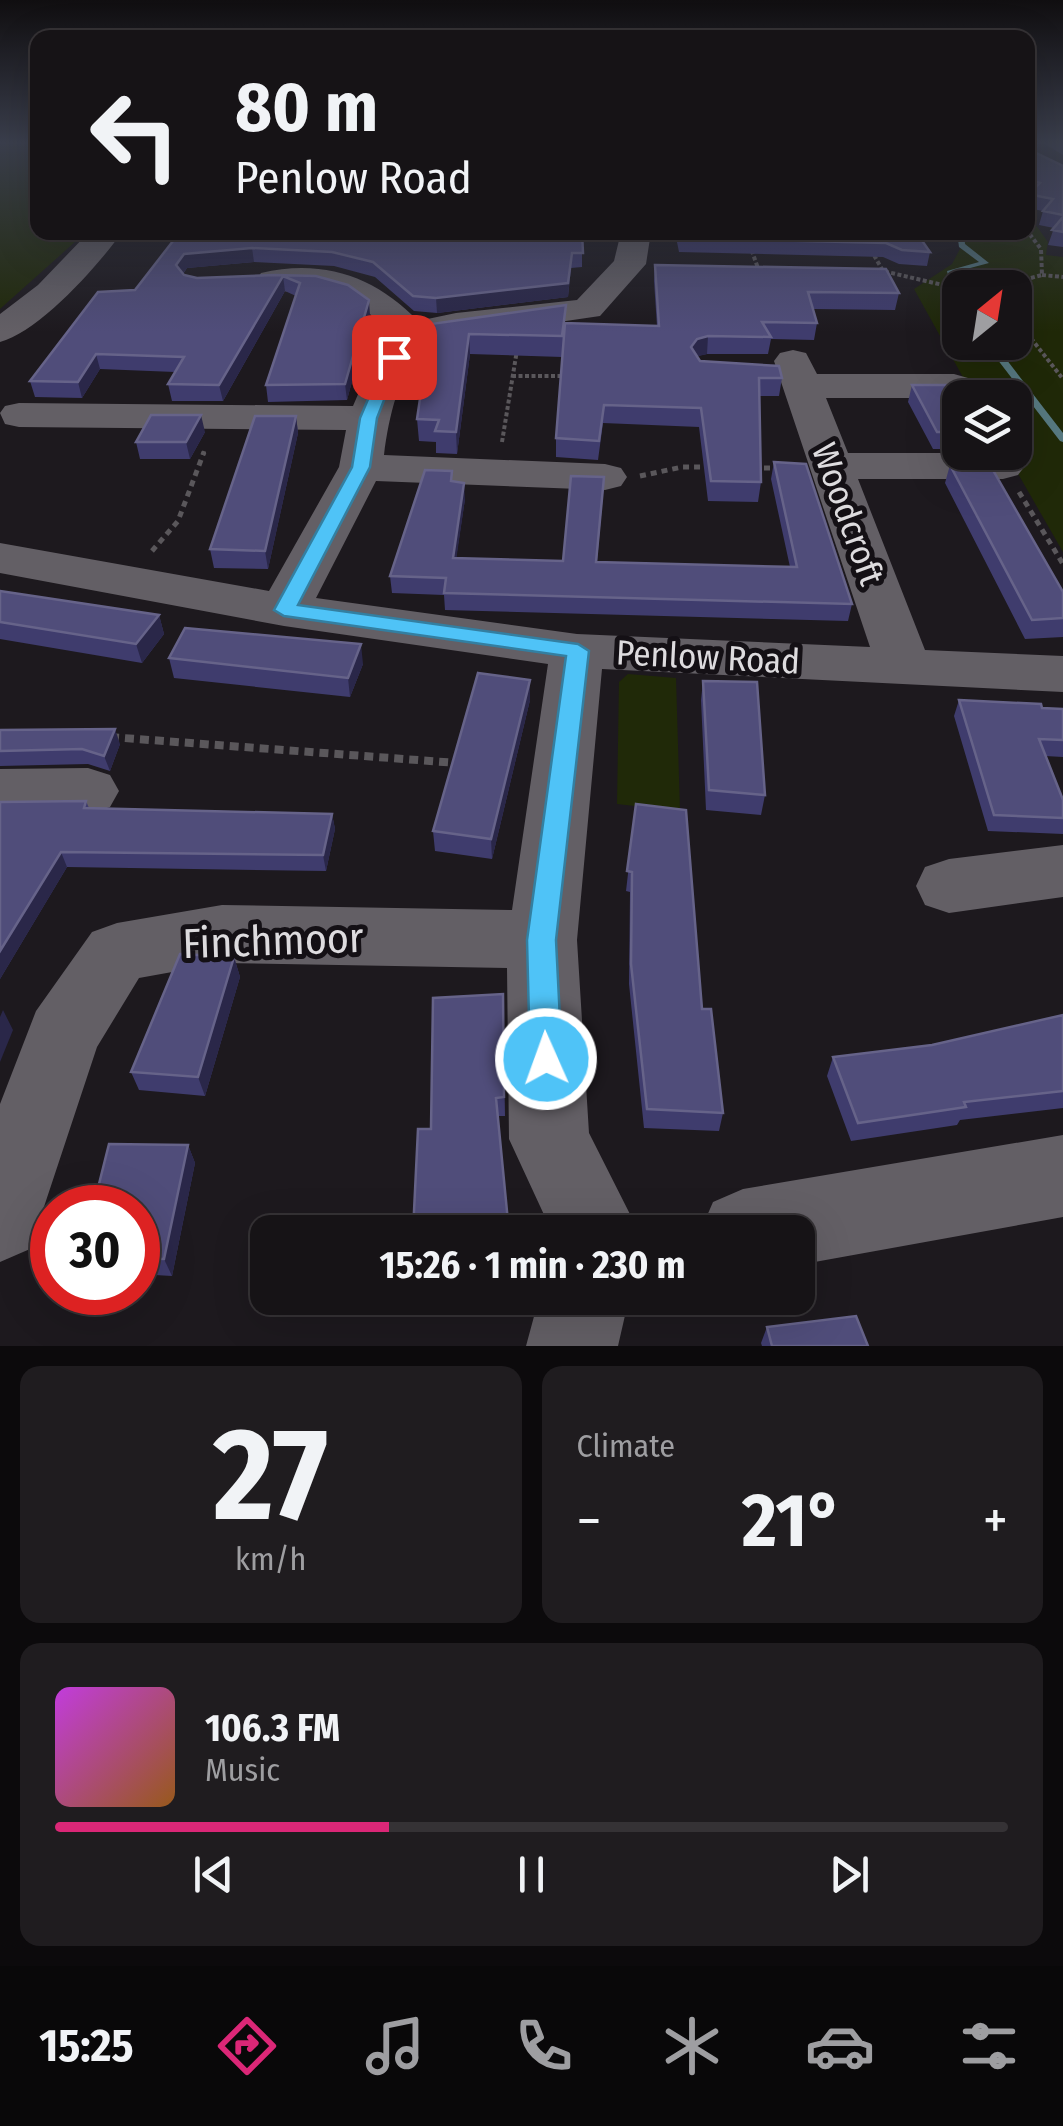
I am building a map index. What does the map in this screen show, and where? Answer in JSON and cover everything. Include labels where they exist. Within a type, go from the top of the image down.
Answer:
[{"type":"street","points":[[0,331],[50,292],[99,240]]},
{"type":"street","points":[[284,610],[361,467],[368,418],[394,357],[410,334],[456,324],[522,320],[588,309],[643,254]]},
{"type":"street","points":[[235,280],[319,280],[357,286],[378,298],[410,334]]},
{"type":"street","name":"Woodcroft","points":[[904,666],[832,467],[788,371],[942,385]]},
{"type":"street","points":[[10,430],[44,376]]},
{"type":"street","points":[[10,430],[220,416],[368,418]]},
{"type":"street","points":[[832,467],[942,466]]},
{"type":"street","points":[[361,467],[604,477]]},
{"type":"street","points":[[518,473],[534,522]]},
{"type":"street","name":"Penlow Road","points":[[2,560],[284,610],[578,651],[1063,674]]},
{"type":"street","points":[[578,651],[542,940],[549,1139],[587,1215]]},
{"type":"street","points":[[0,792],[92,764]]},
{"type":"street","points":[[949,886],[1063,871]]},
{"type":"street","name":"Finchmoor","points":[[0,1219],[63,1035],[118,953],[222,934],[542,940]]},
{"type":"street","points":[[815,1219],[1063,1176]]},
{"type":"street","points":[[572,1346],[580,1315]]},
{"type":"path","points":[[748,240],[758,268]]},
{"type":"path","points":[[1034,240],[1041,249],[1042,276]]},
{"type":"path","points":[[868,245],[883,271],[942,285]]},
{"type":"path","points":[[1032,278],[1063,277]]},
{"type":"path","points":[[518,473],[512,376],[522,320]]},
{"type":"path","points":[[1032,340],[1063,380]]},
{"type":"path","points":[[512,376],[569,376]]},
{"type":"path","points":[[111,580],[130,573],[178,521],[220,416]]},
{"type":"path","points":[[604,477],[650,476],[682,467],[720,467]]},
{"type":"path","points":[[738,468],[832,467]]},
{"type":"path","points":[[1005,470],[1063,564]]},
{"type":"path","points":[[92,764],[470,764]]},
{"type":"green space","points":[[0,207],[30,207],[30,240],[77,240],[0,309]]},
{"type":"green space","points":[[1035,224],[1048,242],[1046,255],[1063,257],[1063,552],[1016,470],[1032,470],[1032,380],[965,380],[953,360],[1032,360],[1032,270],[943,270],[952,264],[962,245],[957,240],[1035,240]]},
{"type":"green space","points":[[942,271],[942,339],[914,289]]},
{"type":"green space","points":[[628,674],[676,678],[680,811],[617,804],[619,682]]},
{"type":"building","points":[[1046,207],[1063,207],[1063,215],[1043,211]]},
{"type":"building","points":[[1063,217],[1063,232],[1052,230]]},
{"type":"building","points":[[174,240],[582,240],[583,253],[572,253],[568,283],[436,298],[413,296],[373,262],[332,252],[252,248],[184,254],[176,265],[184,275],[316,276],[348,285],[369,300],[345,384],[266,385],[300,283],[283,276],[219,385],[168,384],[184,357],[96,354],[78,382],[30,381],[98,292],[135,290]]},
{"type":"building","points":[[762,240],[922,240],[930,252],[902,250],[886,243]]},
{"type":"building","points":[[655,265],[886,269],[899,293],[808,292],[817,323],[762,322],[771,337],[697,339],[691,347],[700,361],[779,366],[782,378],[759,378],[761,482],[711,481],[701,408],[604,405],[599,441],[556,438],[565,323],[659,326]]},
{"type":"building","points":[[566,305],[562,336],[469,334],[456,432],[435,431],[439,420],[417,419],[431,324]]},
{"type":"building","points":[[912,385],[942,385],[942,432],[937,432]]},
{"type":"building","points":[[151,415],[201,415],[186,442],[136,442]]},
{"type":"building","points":[[255,416],[296,416],[265,551],[210,549]]},
{"type":"building","points":[[774,462],[806,464],[852,604],[444,593],[446,578],[390,576],[425,470],[452,471],[451,481],[464,483],[453,558],[563,561],[571,476],[604,477],[596,562],[797,567]]},
{"type":"building","points":[[953,470],[993,470],[1063,592],[1063,618],[1032,620]]},
{"type":"building","points":[[0,591],[159,615],[136,644],[0,622]]},
{"type":"building","points":[[185,628],[361,644],[348,678],[169,658]]},
{"type":"building","points":[[478,673],[530,680],[491,839],[433,831]]},
{"type":"building","points":[[703,681],[757,682],[765,795],[709,790]]},
{"type":"building","points":[[959,700],[1041,704],[1042,708],[1063,709],[1063,740],[1039,739],[1063,800],[1063,818],[994,815]]},
{"type":"building","points":[[115,729],[104,756],[82,749],[0,751],[0,730]]},
{"type":"building","points":[[86,801],[84,808],[332,814],[323,855],[61,852],[0,951],[0,802]]},
{"type":"building","points":[[636,804],[686,810],[702,1009],[711,1009],[723,1113],[647,1109],[631,964],[632,872],[627,871]]},
{"type":"building","points":[[180,954],[234,957],[198,1077],[131,1072]]},
{"type":"building","points":[[503,994],[504,1097],[496,1098],[507,1215],[414,1215],[418,1129],[431,1129],[433,998]]},
{"type":"building","points":[[1063,1015],[1063,1091],[964,1102],[966,1107],[858,1123],[833,1057],[932,1045]]},
{"type":"building","points":[[109,1144],[188,1145],[164,1259],[160,1259],[160,1185],[99,1185]]},
{"type":"building","points":[[856,1316],[868,1346],[772,1346],[767,1327]]},
{"type":"waterway","points":[[955,270],[985,263],[962,245],[961,240]]},
{"type":"waterway","points":[[1002,360],[1063,439]]},
{"type":"route","points":[[394,357],[368,418],[361,467],[284,610],[578,651],[542,940],[546,1059]]}]
